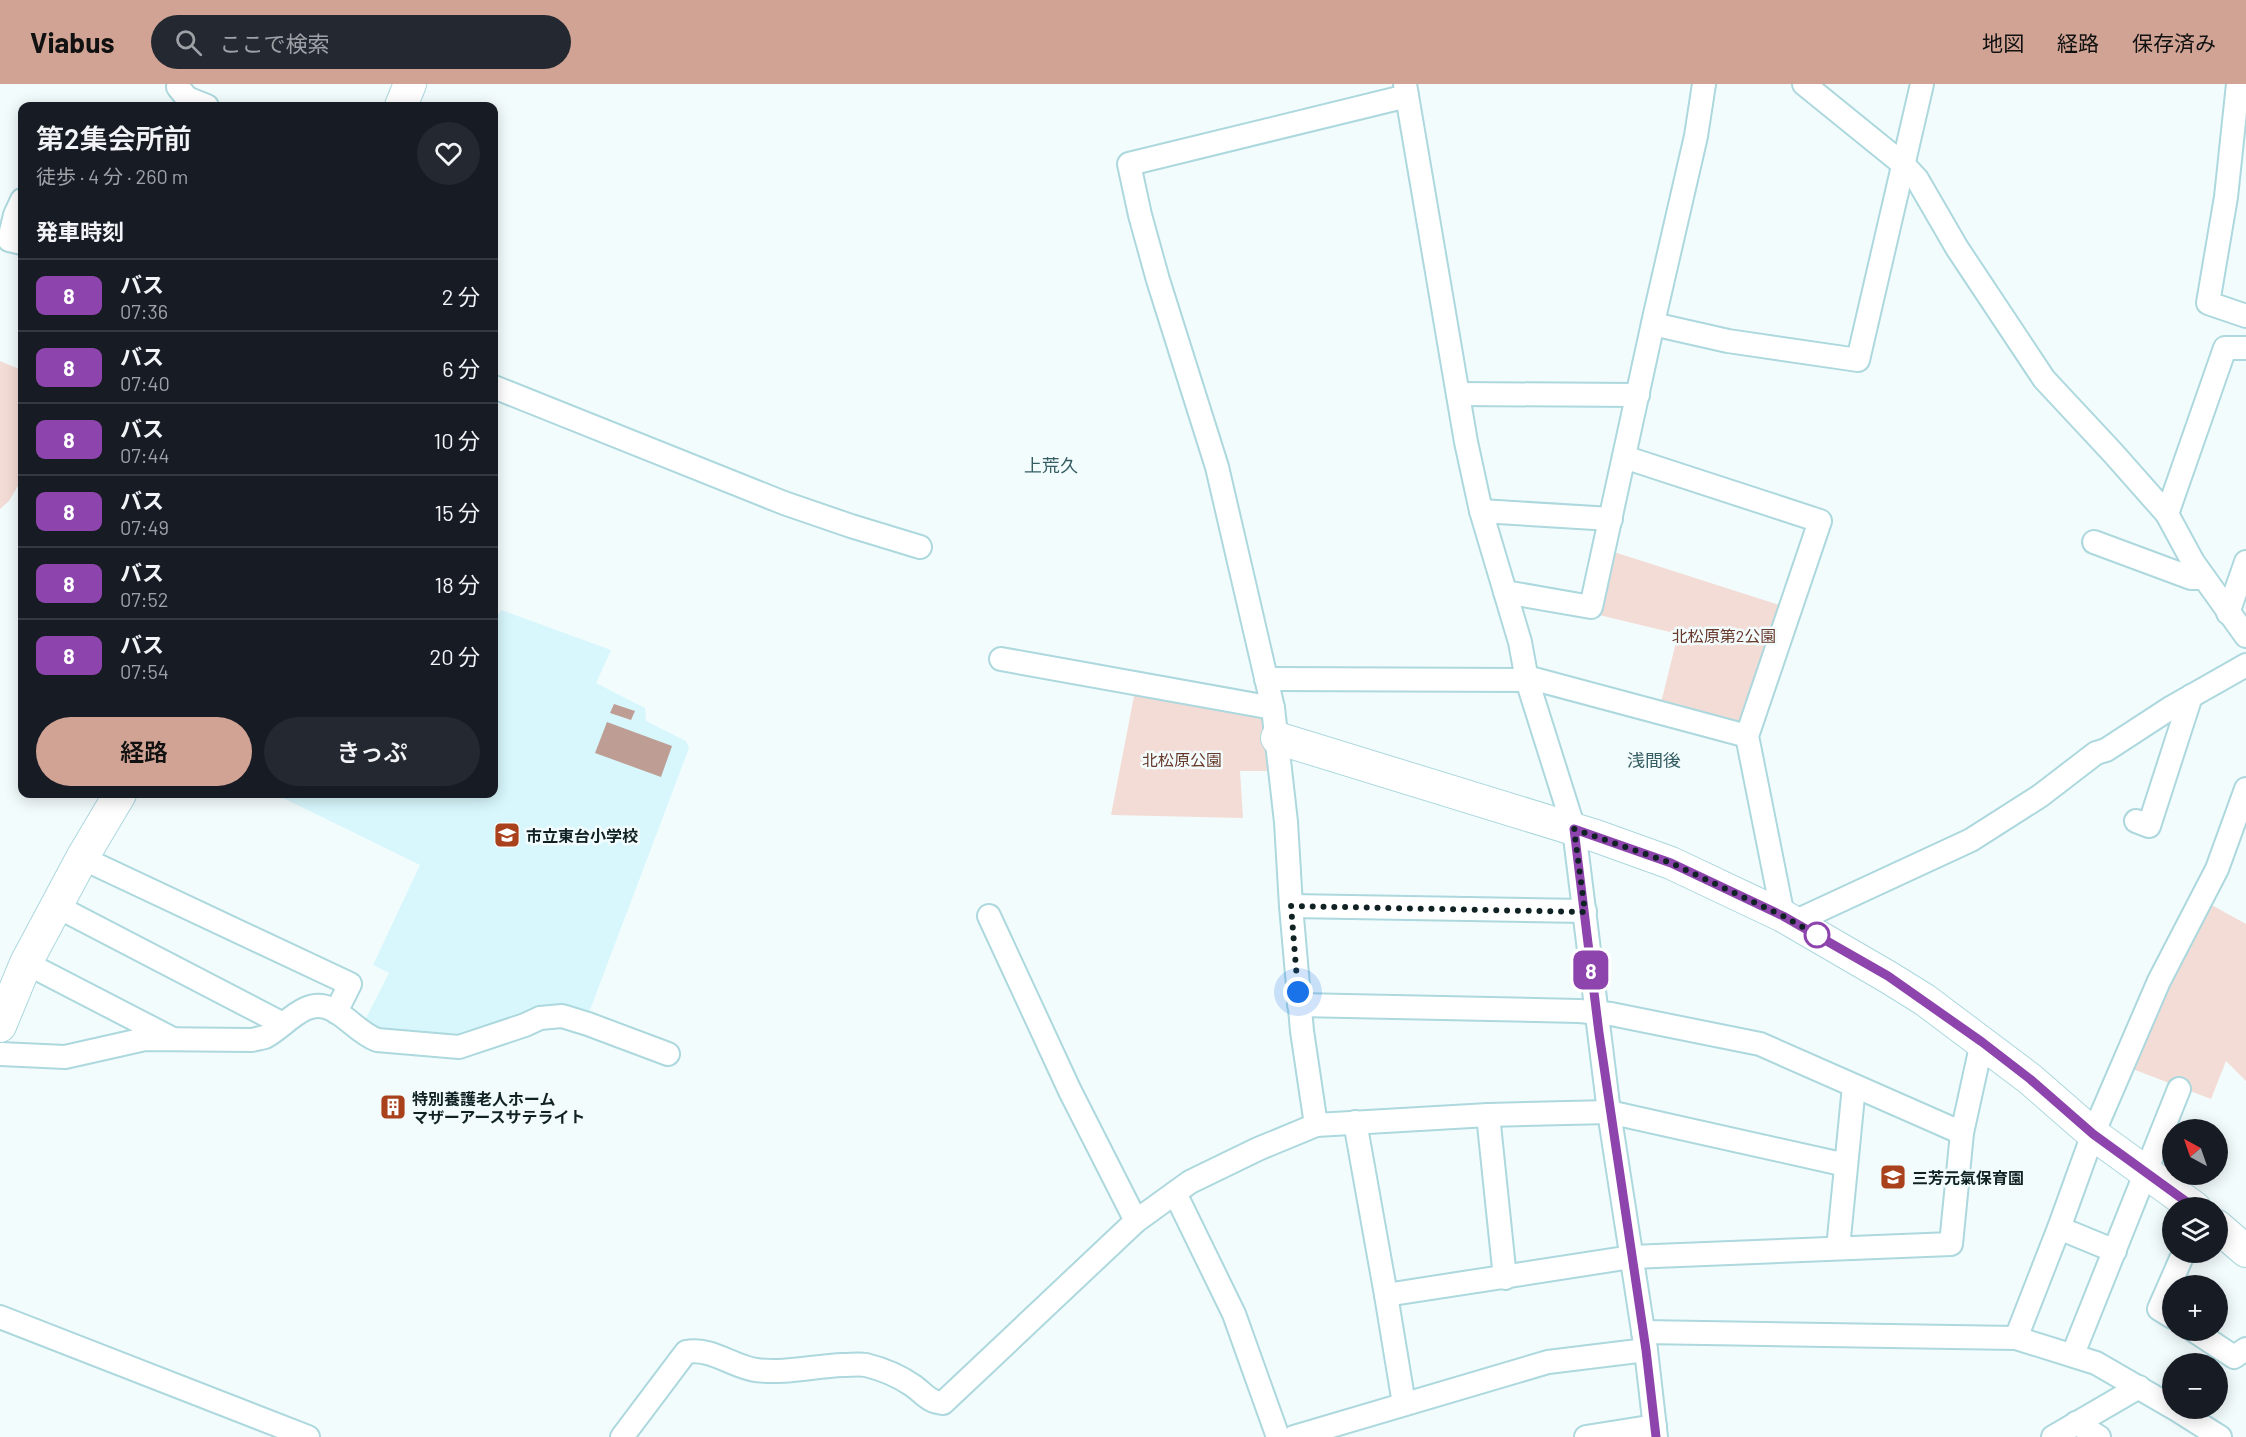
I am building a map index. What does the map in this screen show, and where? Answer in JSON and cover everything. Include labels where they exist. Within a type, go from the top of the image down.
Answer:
[{"type":"street","points":[[403,102],[410,84]]},
{"type":"street","points":[[1505,592],[1591,606],[1696,136],[1704,84]]},
{"type":"street","points":[[1804,84],[1904,165],[1917,179],[1957,248],[2044,379],[2114,453],[2167,514],[2204,578],[2246,636]]},
{"type":"street","points":[[1653,324],[1728,341],[1858,360],[1922,84]]},
{"type":"street","points":[[2238,84],[2226,197],[2208,303],[2246,316]]},
{"type":"street","points":[[1316,1125],[1307,1078],[1299,1005],[1286,822],[1275,723],[1217,467],[1155,269],[1129,164],[1406,90],[1458,394],[1481,511],[1520,642],[1527,678],[1574,829],[1609,1112],[1644,1341],[1655,1431],[1586,1437]]},
{"type":"street","points":[[177,95],[197,102]]},
{"type":"street","points":[[18,208],[9,240],[18,242]]},
{"type":"street","points":[[2167,514],[2226,348],[2246,348]]},
{"type":"street","points":[[498,389],[784,503],[920,547]]},
{"type":"street","points":[[1458,394],[1638,395]]},
{"type":"street","points":[[1624,457],[1820,521],[1747,736],[1788,919]]},
{"type":"street","points":[[1481,511],[1611,519]]},
{"type":"street","points":[[2094,542],[2191,578],[2204,578]]},
{"type":"street","points":[[2228,613],[2246,562]]},
{"type":"street","points":[[1001,659],[1275,723],[1671,863],[1788,919],[1888,976],[1982,1042],[2030,1079],[2093,1134],[2181,1197]]},
{"type":"street","points":[[1788,919],[1971,840],[2040,796],[2096,753],[2106,750],[2191,696],[2246,665]]},
{"type":"street","points":[[1266,679],[1527,678],[1747,736]]},
{"type":"street","points":[[2136,821],[2149,826],[2191,696]]},
{"type":"street","points":[[2016,1338],[2093,1134],[2159,981],[2217,869],[2246,789]]},
{"type":"street","points":[[0,1026],[26,963],[82,858],[118,798]]},
{"type":"street","points":[[82,858],[350,984],[336,1012]]},
{"type":"street","points":[[56,906],[283,1024]]},
{"type":"street","points":[[1291,906],[1585,912]]},
{"type":"street","points":[[989,916],[1070,1091],[1136,1221]]},
{"type":"street","points":[[26,963],[177,1041]]},
{"type":"street","points":[[1299,1005],[1596,1013],[1760,1044],[1962,1133]]},
{"type":"street","points":[[0,1054],[65,1057],[145,1039],[252,1040],[265,1037],[298,1012],[316,1007],[329,1008],[366,1036],[377,1040],[459,1047],[518,1028],[540,1018],[562,1016],[668,1054]]},
{"type":"street","points":[[1386,1295],[1631,1257],[1950,1244],[1962,1133],[1982,1042]]},
{"type":"street","points":[[1838,1248],[1854,1086]]},
{"type":"street","points":[[2073,1354],[2179,1089]]},
{"type":"street","points":[[622,1437],[686,1352],[691,1351],[707,1353],[753,1370],[775,1372],[806,1367],[864,1365],[888,1372],[913,1386],[933,1403],[943,1403],[1136,1221],[1190,1182],[1258,1149],[1316,1125],[1488,1115],[1609,1112],[1846,1165]]},
{"type":"street","points":[[1488,1115],[1505,1278]]},
{"type":"street","points":[[1354,1122],[1404,1404]]},
{"type":"street","points":[[1175,1193],[1234,1314],[1278,1437]]},
{"type":"street","points":[[2059,1228],[2115,1251]]},
{"type":"street","points":[[2228,1235],[2246,1251]]},
{"type":"street","points":[[0,1317],[276,1432],[308,1437]]},
{"type":"street","points":[[1294,1437],[1548,1362],[1644,1341],[2016,1338],[2096,1363],[2162,1401]]},
{"type":"street","points":[[2210,1341],[2234,1357],[2246,1349]]},
{"type":"street","points":[[2053,1437],[2139,1387]]},
{"type":"street","points":[[2191,1419],[2220,1437]]},
{"type":"street","points":[[2076,1423],[2099,1437]]},
{"type":"shaded area","name":"市立東台小学校","points":[[501,610],[611,650],[596,683],[645,708],[646,721],[686,741],[689,748],[590,1010],[583,1014],[457,1041],[376,1033],[362,1026],[389,973],[373,965],[420,865],[283,798],[498,798],[498,616]]},
{"type":"shaded area","points":[[614,704],[635,711],[631,720],[610,713]]},
{"type":"shaded area","points":[[607,722],[672,746],[661,777],[595,753]]},
{"type":"green space","points":[[0,361],[18,369],[18,486],[9,501],[0,509]]},
{"type":"green space","name":"北松原第2公園","points":[[1614,552],[1782,606],[1743,719],[1737,723],[1661,703],[1678,634],[1599,615]]},
{"type":"green space","name":"北松原公園","points":[[1135,691],[1260,713],[1268,723],[1275,771],[1240,771],[1243,818],[1111,815]]},
{"type":"green space","points":[[2208,903],[2246,924],[2246,1081],[2226,1061],[2211,1099],[2130,1068]]},
{"type":"bus line","name":"8","points":[[1656,1437],[1646,1350],[1609,1112],[1574,829],[1671,863],[1783,916],[1888,976],[1982,1042],[2030,1079],[2093,1134],[2180,1197]]},
{"type":"place","name":"市立東台小学校","points":[[507,835]]},
{"type":"place","name":"特別養護老人ホーム マザーアースサテライト","points":[[393,1107]]},
{"type":"place","name":"三芳元氣保育園","points":[[1893,1177]]},
{"type":"district","name":"上荒久","points":[[1051,465]]},
{"type":"district","name":"浅間後","points":[[1654,760]]},
{"type":"route","points":[[1298,992],[1291,906],[1585,912],[1574,829],[1671,863],[1783,916],[1817,935]]}]
